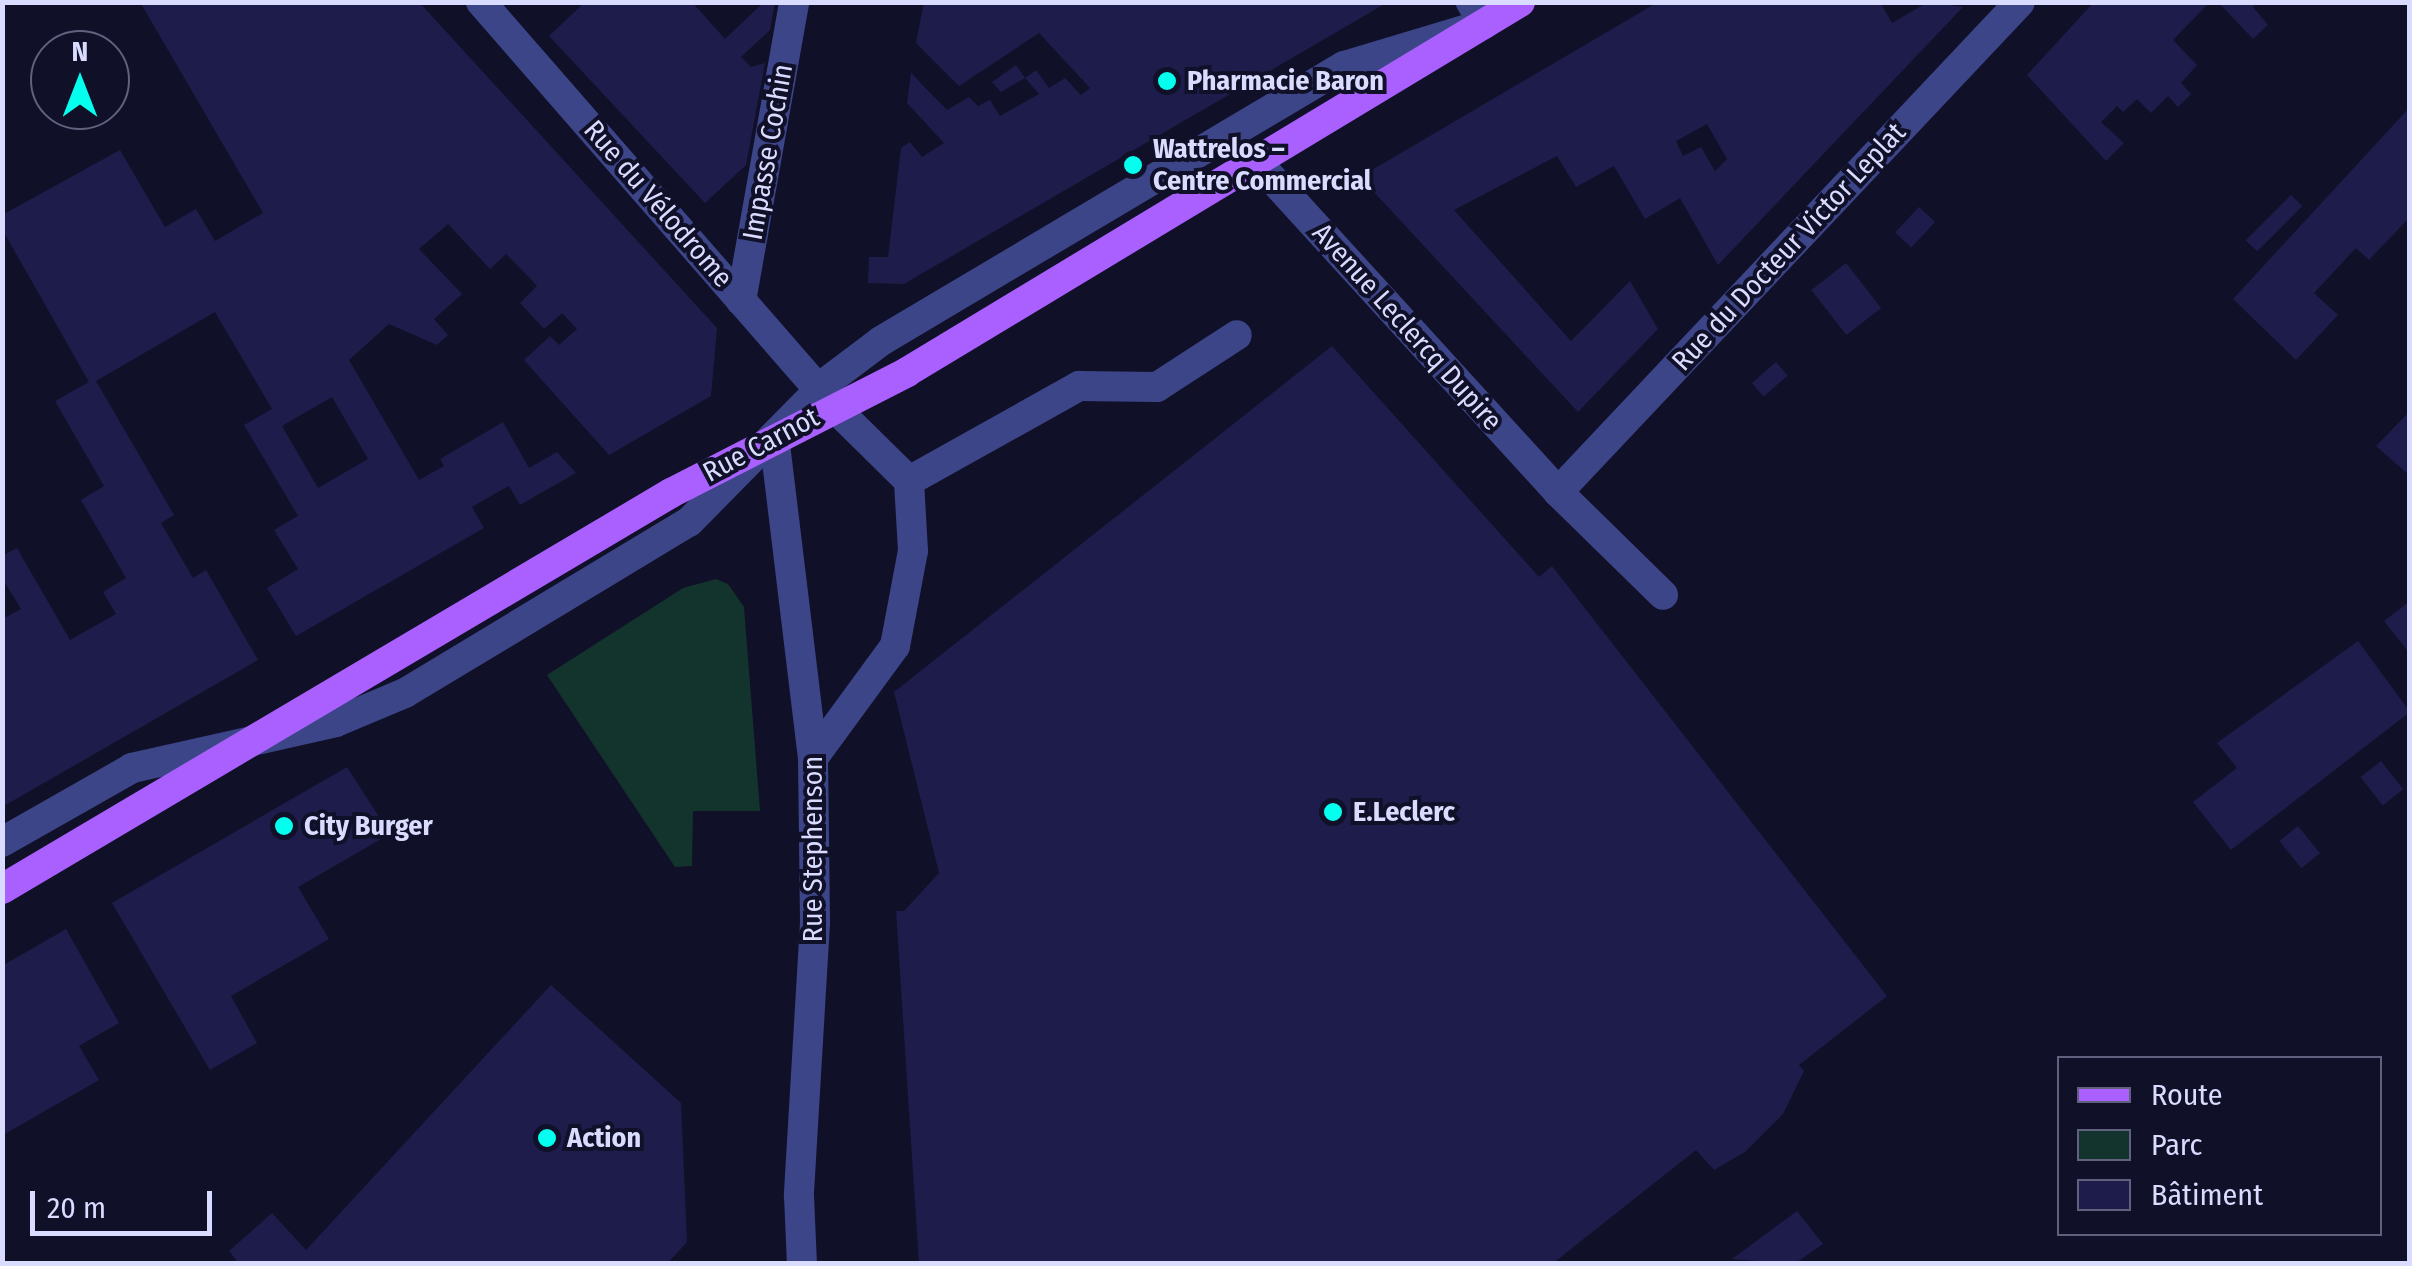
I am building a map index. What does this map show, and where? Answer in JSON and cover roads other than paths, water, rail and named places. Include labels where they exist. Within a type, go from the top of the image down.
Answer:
[{"type":"main road","name":"Rue Carnot","points":[[2,889],[774,436],[827,398],[907,372],[1256,161],[1478,13],[1520,2]]},
{"type":"street","name":"Rue du Vélodrome","points":[[481,2],[827,398],[910,481]]},
{"type":"street","name":"Impasse Cochin","points":[[741,301],[794,2]]},
{"type":"street","name":"Rue du Docteur Victor Leplat","points":[[1558,492],[2020,2]]},
{"type":"street","points":[[827,398],[881,341],[1344,66],[1478,13]]},
{"type":"street","name":"Avenue Leclercq Dupire","points":[[1256,161],[1558,492],[1663,595]]},
{"type":"street","points":[[814,758],[895,646],[913,551],[910,481],[1080,386],[1157,387],[1236,335]]},
{"type":"street","name":"Rue Stephenson","points":[[774,436],[814,758],[815,923],[799,1196],[802,1264]]},
{"type":"street","points":[[2,842],[132,768],[259,739]]},
{"type":"place","name":"Pharmacie Baron","points":[[1167,81]]},
{"type":"place","name":"Wattrelos – Centre Commercial","points":[[1133,165]]},
{"type":"place","name":"E.Leclerc","points":[[1333,812]]},
{"type":"place","name":"City Burger","points":[[284,826]]},
{"type":"place","name":"Action","points":[[547,1138]]}]
